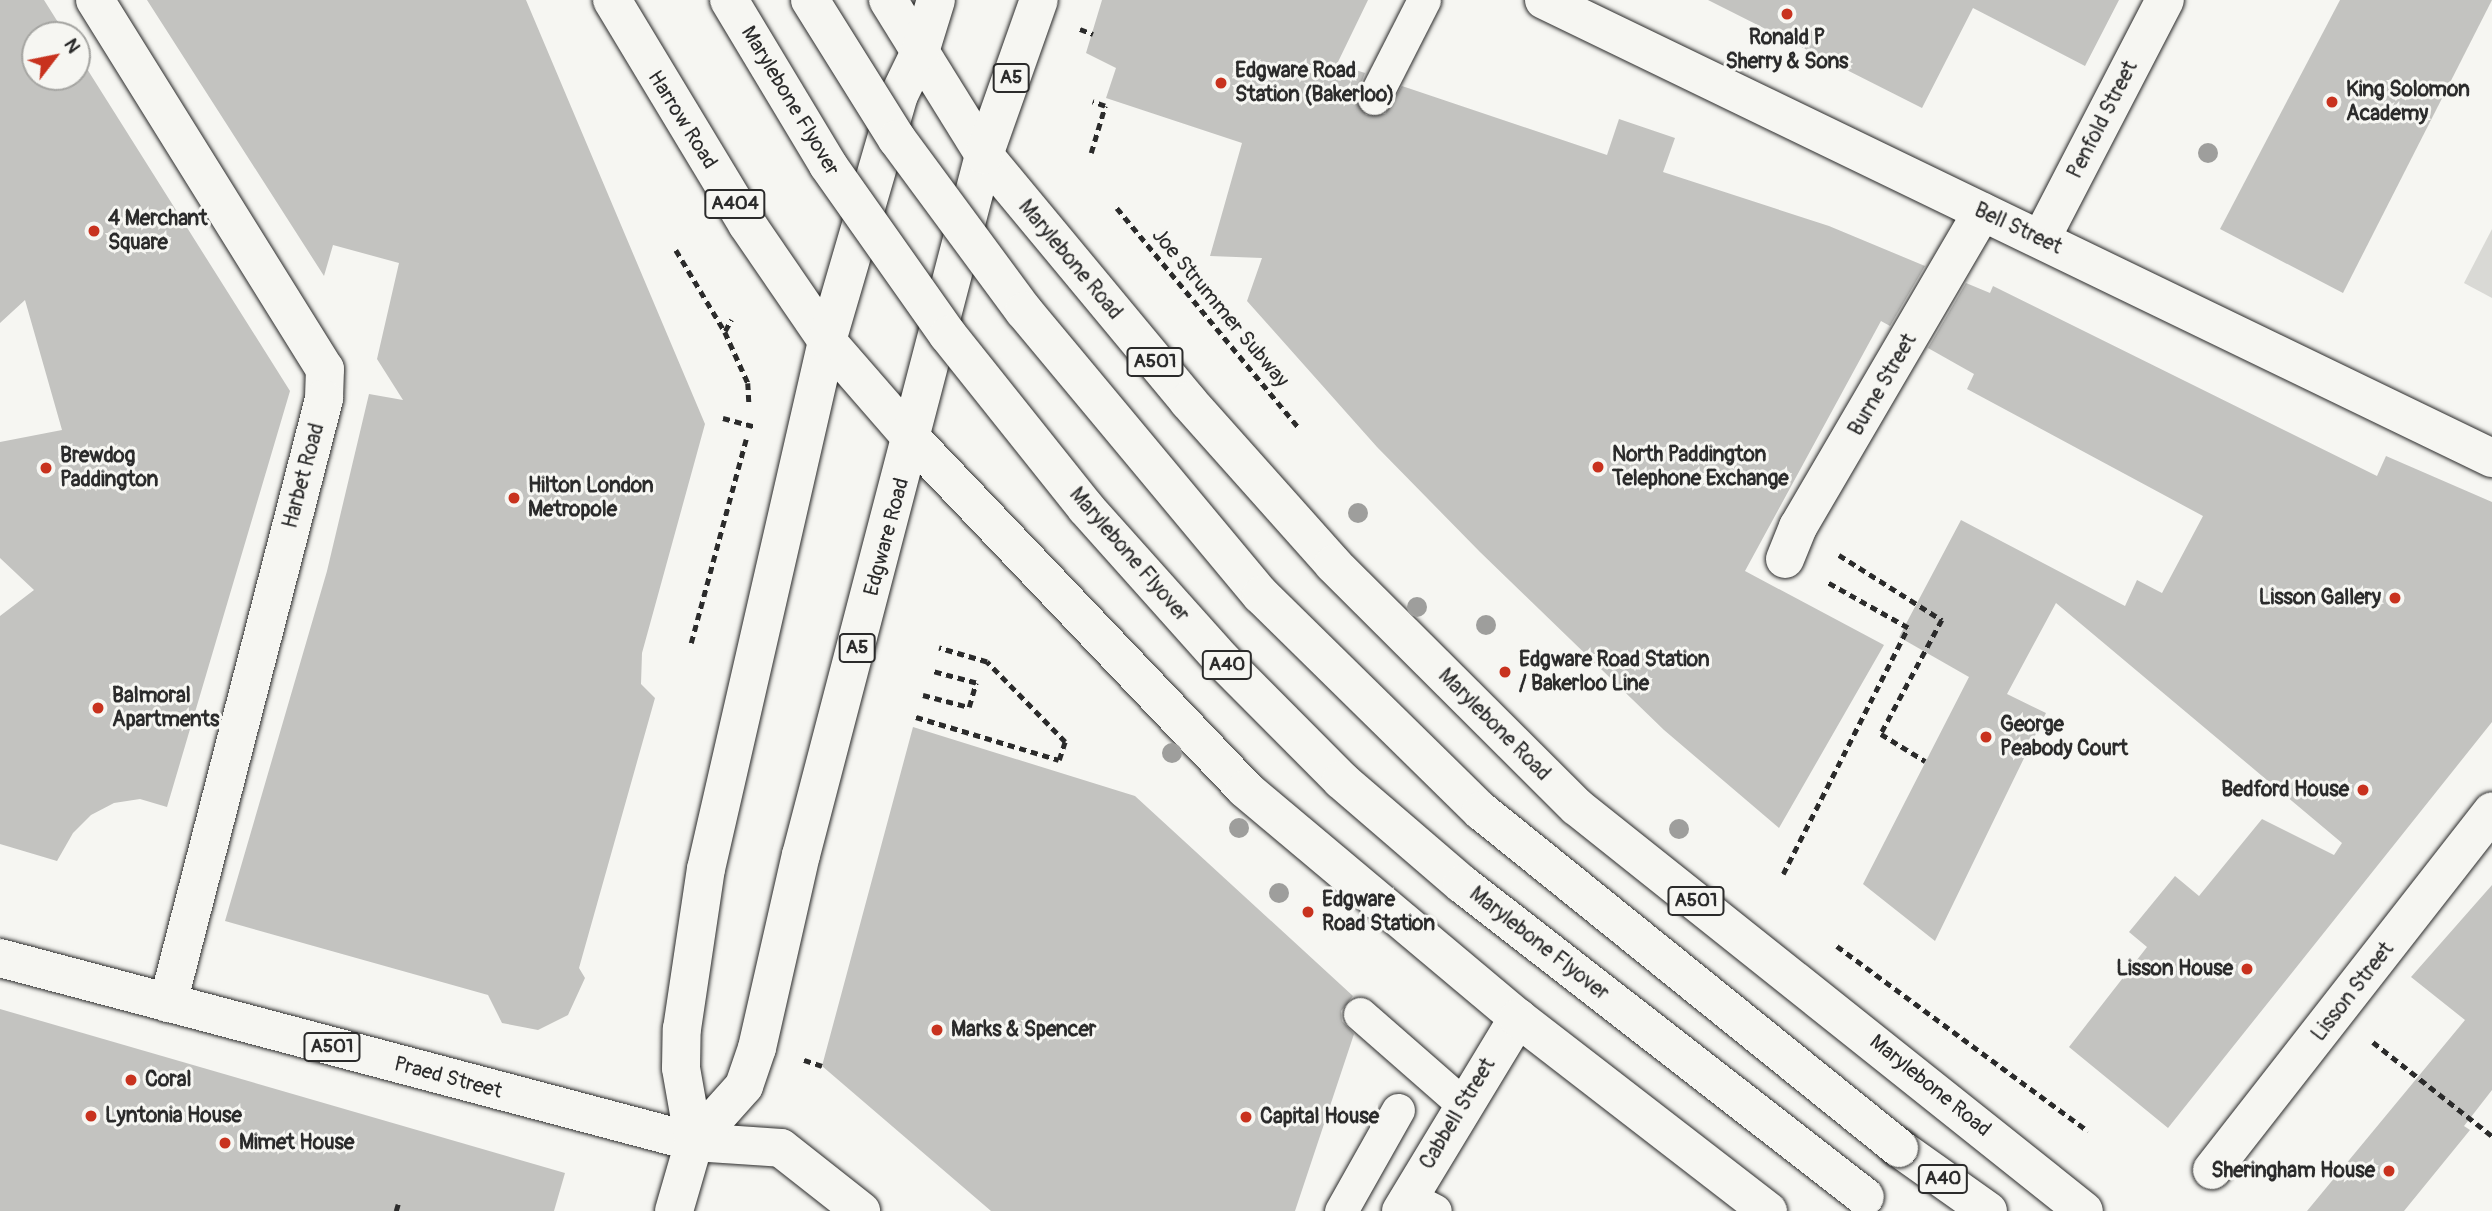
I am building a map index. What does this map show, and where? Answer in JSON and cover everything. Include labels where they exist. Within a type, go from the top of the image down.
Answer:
[{"type":"main road","name":"Harbet Road","points":[[95,0],[325,369],[324,399],[167,1003]]},
{"type":"main road","name":"Harrow Road","points":[[612,0],[747,224],[827,341]]},
{"type":"main road","name":"Marylebone Flyover","points":[[729,0],[828,165],[948,335],[1086,508],[1223,661],[1341,780],[1462,884],[1874,1204]]},
{"type":"main road","name":"A40","points":[[810,0],[897,139],[1024,311],[1261,595],[1481,811],[1899,1148],[1988,1211]]},
{"type":"main road","points":[[888,0],[984,155]]},
{"type":"main road","name":"Edgware Road","points":[[694,1142],[681,1068],[682,1029],[706,869],[827,341],[899,95],[920,52],[936,0]]},
{"type":"main road","name":"Edgware Road","points":[[674,1211],[694,1142],[744,1086],[758,1048],[801,855],[913,440],[984,155],[1039,0]]},
{"type":"main road","name":"Penfold Street","points":[[2041,239],[2165,0]]},
{"type":"main road","name":"Bell Street","points":[[1553,2],[2492,458]]},
{"type":"main road","name":"Marylebone Road","points":[[984,155],[1188,401],[1333,564],[1577,807],[2084,1211]]},
{"type":"main road","name":"Burne Street","points":[[1791,543],[1982,212]]},
{"type":"main road","points":[[827,341],[913,440],[1245,789],[1518,1018],[1768,1211]]},
{"type":"main road","name":"Lisson Street","points":[[2212,1170],[2336,1015],[2492,812]]},
{"type":"main road","name":"Praed Street","points":[[0,958],[694,1142]]},
{"type":"main road","name":"Cabbell Street","points":[[1414,1206],[1464,1105],[1518,1018]]},
{"type":"main road","name":"A501","points":[[694,1142],[781,1147],[862,1211]]},
{"type":"lane","points":[[1374,98],[1424,0]]},
{"type":"lane","points":[[1360,1014],[1464,1105]]},
{"type":"lane","points":[[1341,1211],[1398,1110]]},
{"type":"path","points":[[1085,31],[1093,34]]},
{"type":"path","points":[[1091,153],[1105,106],[1093,102]]},
{"type":"path","name":"Joe Strummer Subway","points":[[1117,208],[1299,428]]},
{"type":"path","points":[[676,250],[725,332],[748,383],[749,403]]},
{"type":"path","points":[[725,332],[731,320]]},
{"type":"path","points":[[723,418],[770,431]]},
{"type":"path","points":[[691,643],[746,439]]},
{"type":"path","points":[[1791,543],[1942,620],[1881,734],[1925,761]]},
{"type":"path","points":[[1783,874],[1908,628],[1820,578]]},
{"type":"path","points":[[916,717],[1059,760],[1065,742],[987,662],[939,648]]},
{"type":"path","points":[[923,695],[970,707],[976,683],[931,671]]},
{"type":"path","points":[[1857,960],[2088,1131]]},
{"type":"path","points":[[2336,1015],[2492,1136]]},
{"type":"path","points":[[807,1061],[822,1066]]},
{"type":"path","points":[[396,1211],[398,1204]]},
{"type":"shaded area","points":[[2492,229],[2492,298],[2464,283]]},
{"type":"building","name":"Balmoral Apartments","points":[[0,0],[44,0],[57,21],[21,21],[21,91],[91,91],[91,75],[290,391],[167,807],[140,799],[114,803],[91,815],[73,833],[57,861],[0,844],[0,616],[34,590],[0,558],[0,442],[62,430],[25,300],[0,323]]},
{"type":"building","name":"Hilton London Metropole","points":[[147,0],[526,0],[705,424],[642,653],[641,684],[655,698],[579,968],[585,978],[568,1015],[538,1030],[502,1023],[488,995],[225,921],[327,571],[369,394],[403,400],[377,359],[399,263],[333,245],[324,276]]},
{"type":"building","name":"North Paddington Telephone Exchange","points":[[1102,0],[1368,0],[1337,64],[1365,73],[1355,98],[1366,115],[1385,114],[1402,86],[1607,155],[1619,119],[1675,138],[1663,172],[1829,226],[1925,266],[1890,326],[1881,321],[1745,571],[1884,645],[1779,828],[1664,730],[1480,552],[1377,447],[1247,301],[1262,258],[1210,256],[1242,143],[1106,98],[1116,68],[1086,53]]},
{"type":"building","points":[[1708,0],[2119,0],[2085,66],[1973,8],[1922,108]]},
{"type":"building","points":[[2340,0],[2492,0],[2343,293],[2220,229]]},
{"type":"building","points":[[1966,283],[1990,293],[1993,286],[2377,476],[2386,456],[2492,502],[2492,722],[2168,1128],[2069,1047],[2147,947],[2129,932],[2175,876],[2199,896],[2262,819],[2334,855],[2342,843],[2056,603],[2007,694],[2046,713],[1935,941],[1863,884],[1969,677],[1899,637],[1961,520],[2125,606],[2137,580],[2162,593],[2203,516],[1967,389],[1974,374],[1928,348]]},
{"type":"building","points":[[913,727],[1135,796],[1353,996],[1341,1011],[1342,1021],[1354,1034],[1295,1211],[991,1211],[822,1066]]},
{"type":"building","points":[[2492,885],[2492,1090],[2464,1126],[2470,1130],[2404,1211],[2307,1211],[2465,1020],[2411,977]]},
{"type":"building","points":[[0,1009],[565,1173],[554,1211],[0,1211]]},
{"type":"place","name":"Ronald P Sherry & Sons","points":[[1787,14]]},
{"type":"place","name":"Edgware Road Station (Bakerloo)","points":[[1221,83]]},
{"type":"place","name":"King Solomon Academy","points":[[2332,102]]},
{"type":"place","name":"4 Merchant Square","points":[[94,231]]},
{"type":"place","name":"North Paddington Telephone Exchange","points":[[1598,467]]},
{"type":"place","name":"Brewdog Paddington","points":[[46,468]]},
{"type":"place","name":"Hilton London Metropole","points":[[514,498]]},
{"type":"place","name":"Lisson Gallery","points":[[2395,598]]},
{"type":"place","name":"Edgware Road Station / Bakerloo Line","points":[[1505,672]]},
{"type":"place","name":"Balmoral Apartments","points":[[98,708]]},
{"type":"place","name":"George Peabody Court","points":[[1986,737]]},
{"type":"place","name":"Bedford House","points":[[2363,790]]},
{"type":"place","name":"Edgware Road Station","points":[[1308,912]]},
{"type":"place","name":"Lisson House","points":[[2247,969]]},
{"type":"place","name":"Marks & Spencer","points":[[937,1030]]},
{"type":"place","name":"Coral","points":[[131,1080]]},
{"type":"place","name":"Lyntonia House","points":[[91,1116]]},
{"type":"place","name":"Capital House","points":[[1246,1117]]},
{"type":"place","name":"Mimet House","points":[[225,1143]]},
{"type":"place","name":"Sheringham House","points":[[2389,1171]]}]
